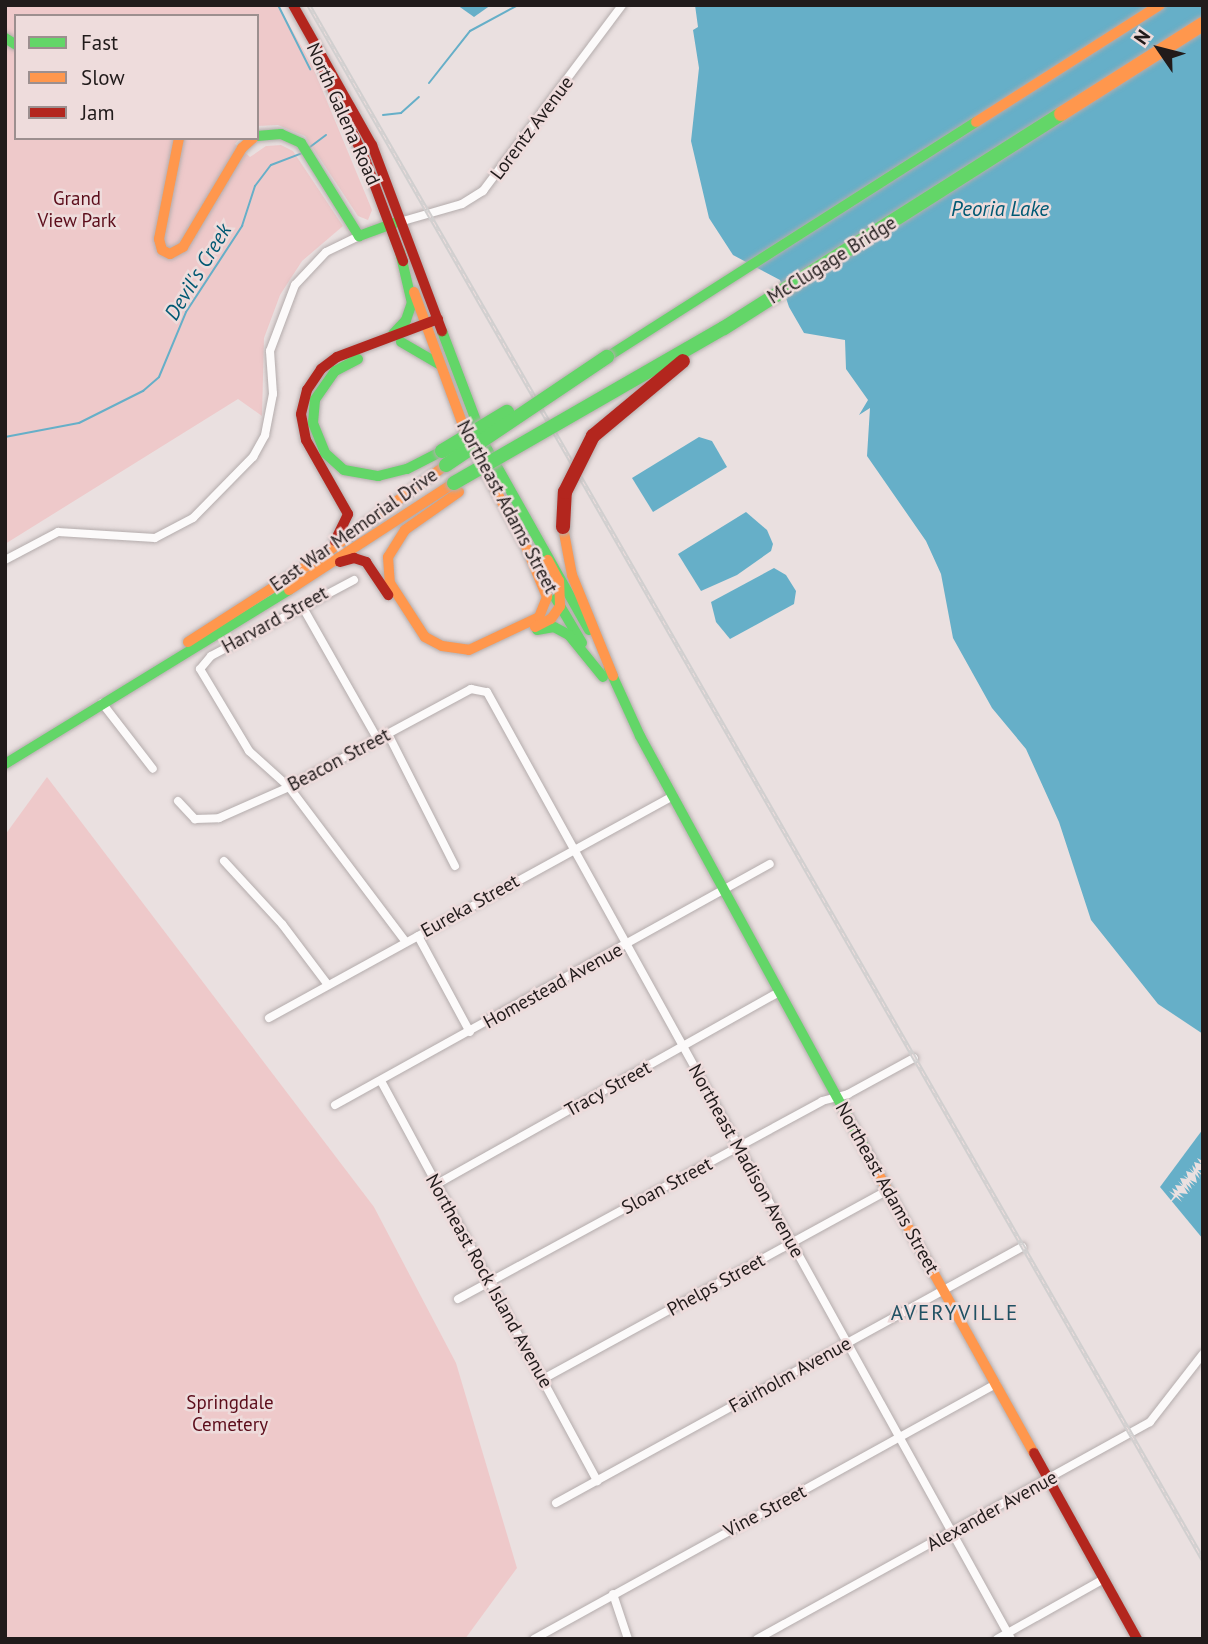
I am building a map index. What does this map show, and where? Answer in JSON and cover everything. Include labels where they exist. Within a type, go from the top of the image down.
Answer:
[{"type":"main road","name":"North Galena Road","points":[[292,5],[396,222]]},
{"type":"main road","name":"McClugage Bridge","points":[[444,458],[1160,5]]},
{"type":"main road","name":"McClugage Bridge","points":[[457,487],[553,427],[724,328],[1203,24]]},
{"type":"main road","points":[[259,137],[281,134],[302,143],[359,236]]},
{"type":"main road","points":[[179,140],[159,239],[162,250],[170,254],[183,247],[242,148],[251,140]]},
{"type":"main road","name":"Lorentz Avenue","points":[[359,236],[396,222]]},
{"type":"main road","name":"Northeast Adams Street","points":[[396,222],[400,252],[484,442],[778,993],[1137,1639]]},
{"type":"main road","name":"Northeast Adams Street","points":[[396,222],[433,326],[439,364],[473,449],[560,606],[608,676]]},
{"type":"main road","points":[[295,580],[331,545],[348,517],[306,440],[301,414],[306,392],[330,362],[397,331],[411,311],[411,293],[400,252]]},
{"type":"main road","points":[[377,342],[433,326]]},
{"type":"main road","points":[[433,326],[342,366],[328,377],[313,411],[315,434],[333,462],[364,476],[401,472],[444,458]]},
{"type":"main road","points":[[608,676],[578,592],[564,527],[565,492],[593,436],[624,405],[724,328]]},
{"type":"main road","points":[[401,342],[439,364]]},
{"type":"main road","name":"East War Memorial Drive","points":[[295,580],[444,458]]},
{"type":"main road","points":[[457,487],[405,530],[388,557],[390,583],[425,637],[450,649],[478,648],[539,617],[547,597],[527,549]]},
{"type":"main road","name":"East War Memorial Drive","points":[[5,764],[295,580],[457,487]]},
{"type":"main road","points":[[295,580],[342,561],[359,559],[372,568],[411,631],[431,648],[467,657],[554,627],[576,640],[608,676]]},
{"type":"main road","points":[[494,648],[551,619],[560,606],[559,581],[548,560]]},
{"type":"street","name":"Lorentz Avenue","points":[[396,222],[450,209],[483,191],[622,5]]},
{"type":"street","name":"Lorentz Avenue","points":[[5,560],[58,532],[143,539],[165,535],[193,518],[245,466],[259,447],[270,419],[270,351],[288,298],[314,262],[359,236]]},
{"type":"street","name":"Harvard Street","points":[[289,787],[247,748],[200,667],[211,656],[354,580]]},
{"type":"street","points":[[302,606],[378,740]]},
{"type":"street","name":"Beacon Street","points":[[178,801],[195,819],[219,818],[289,787],[478,687]]},
{"type":"street","name":"Northeast Madison Avenue","points":[[478,687],[494,702],[1009,1636]]},
{"type":"street","points":[[102,703],[153,769]]},
{"type":"street","points":[[388,734],[455,866]]},
{"type":"street","points":[[289,787],[406,942]]},
{"type":"street","name":"Eureka Street","points":[[269,1018],[672,796]]},
{"type":"street","points":[[224,860],[282,923],[328,985]]},
{"type":"street","name":"Homestead Avenue","points":[[335,1105],[770,864]]},
{"type":"street","points":[[418,936],[470,1032]]},
{"type":"street","name":"Tracy Street","points":[[437,1184],[778,993]]},
{"type":"street","name":"Sloan Street","points":[[458,1299],[738,1148],[914,1058]]},
{"type":"street","name":"Northeast Rock Island Avenue","points":[[381,1081],[597,1481]]},
{"type":"street","name":"Phelps Street","points":[[543,1380],[888,1190]]},
{"type":"street","name":"Fairholm Avenue","points":[[556,1503],[1022,1247]]},
{"type":"street","name":"Alexander Avenue","points":[[757,1639],[1150,1422],[1203,1354]]},
{"type":"street","name":"Vine Street","points":[[534,1639],[996,1384]]},
{"type":"street","points":[[997,1639],[1009,1636],[1104,1579]]},
{"type":"street","points":[[613,1594],[628,1639]]},
{"type":"green space","name":"Grand View Park","points":[[5,5],[278,5],[312,65],[372,210],[368,220],[358,216],[305,136],[278,125],[259,126],[259,14],[14,14],[14,140],[238,140],[235,144],[250,157],[266,146],[281,145],[293,151],[343,226],[302,261],[280,295],[264,338],[262,416],[238,399],[5,544]]},
{"type":"green space","name":"Springdale Cemetery","points":[[47,777],[374,1207],[456,1363],[517,1568],[465,1639],[5,1639],[5,835]]},
{"type":"water","points":[[457,5],[491,5],[474,17]]},
{"type":"water","name":"Peoria Lake","points":[[695,5],[1203,5],[1203,1034],[1158,1004],[1091,920],[1059,822],[1026,749],[992,708],[953,638],[941,574],[926,541],[867,456],[870,408],[859,415],[868,400],[846,369],[845,340],[804,333],[789,307],[780,280],[733,255],[709,218],[691,141],[699,68],[693,30],[698,27]]},
{"type":"water","points":[[699,437],[712,441],[727,467],[653,512],[632,478]]},
{"type":"water","points":[[746,512],[767,530],[773,544],[771,551],[737,575],[701,591],[678,554]]},
{"type":"water","points":[[774,568],[786,575],[796,591],[794,604],[730,639],[716,622],[711,602]]},
{"type":"water","points":[[1203,1129],[1203,1239],[1160,1187]]},
{"type":"pier","points":[[1197,1158],[1203,1161],[1203,1170],[1198,1170],[1203,1176],[1197,1172],[1200,1179],[1195,1174],[1197,1183],[1190,1180],[1195,1186],[1189,1182],[1192,1189],[1186,1184],[1190,1192],[1184,1187],[1188,1194],[1179,1193],[1184,1198],[1177,1195],[1182,1202],[1176,1197],[1167,1206],[1174,1196],[1169,1191],[1175,1194],[1172,1188],[1178,1191],[1175,1185],[1182,1186],[1178,1181],[1183,1185],[1180,1178],[1187,1179],[1183,1175],[1188,1178],[1186,1171],[1193,1173],[1189,1168],[1194,1172],[1194,1162],[1201,1164]]},
{"type":"waterway","points":[[278,5],[310,69]]},
{"type":"waterway","name":"Devil's Creek","points":[[429,83],[470,31],[518,5]]},
{"type":"waterway","name":"Devil's Creek","points":[[383,115],[401,113],[419,97]]},
{"type":"waterway","name":"Devil's Creek","points":[[310,147],[326,135]]},
{"type":"waterway","name":"Devil's Creek","points":[[5,437],[79,423],[143,391],[159,377],[186,312],[242,226],[255,186],[271,165],[303,153]]},
{"type":"railway","points":[[309,5],[1203,1559]]},
{"type":"traffic: fast","points":[[5,38],[14,44]]},
{"type":"traffic: fast","points":[[454,483],[724,328],[1061,114]]},
{"type":"traffic: fast","points":[[607,357],[976,122]]},
{"type":"traffic: fast","points":[[259,136],[281,134],[301,143],[359,236],[397,222]]},
{"type":"traffic: fast","points":[[393,334],[406,320],[412,303],[400,252]]},
{"type":"traffic: fast","points":[[442,331],[486,447],[589,630]]},
{"type":"traffic: fast","points":[[401,342],[439,364]]},
{"type":"traffic: fast","points":[[446,465],[607,357]]},
{"type":"traffic: fast","points":[[358,359],[335,371],[315,400],[313,423],[325,453],[344,470],[378,476],[407,469],[442,451]]},
{"type":"traffic: fast","points":[[442,451],[507,412]]},
{"type":"traffic: fast","points":[[5,764],[289,590]]},
{"type":"traffic: fast","points":[[556,599],[582,643]]},
{"type":"traffic: fast","points":[[537,630],[554,627],[569,635],[603,677]]},
{"type":"traffic: fast","points":[[609,668],[640,736],[873,1164]]},
{"type":"traffic: slow","points":[[976,122],[1160,5]]},
{"type":"traffic: slow","points":[[1061,114],[1203,24]]},
{"type":"traffic: slow","points":[[179,140],[159,239],[162,250],[170,254],[183,247],[242,148],[251,140]]},
{"type":"traffic: slow","points":[[414,292],[468,439],[531,556]]},
{"type":"traffic: slow","points":[[188,642],[319,558],[446,465]]},
{"type":"traffic: slow","points":[[289,590],[454,483]]},
{"type":"traffic: slow","points":[[459,492],[405,530],[388,557],[390,583],[425,637],[442,646],[469,650],[539,617],[547,597],[527,549]]},
{"type":"traffic: slow","points":[[563,527],[572,575],[613,676]]},
{"type":"traffic: slow","points":[[535,627],[551,619],[560,606],[559,581],[548,560]]},
{"type":"traffic: slow","points":[[873,1164],[1034,1453]]},
{"type":"traffic: jam","points":[[293,5],[372,145],[442,331]]},
{"type":"traffic: jam","points":[[320,62],[366,162],[403,261]]},
{"type":"traffic: jam","points":[[335,541],[348,514],[306,440],[301,414],[307,390],[321,369],[337,357],[438,319]]},
{"type":"traffic: jam","points":[[563,527],[565,492],[593,436],[683,361]]},
{"type":"traffic: jam","points":[[340,562],[354,558],[366,562],[388,595]]},
{"type":"traffic: jam","points":[[1034,1453],[1137,1639]]},
{"type":"district","name":"AVERYVILLE","points":[[955,1313]]}]
